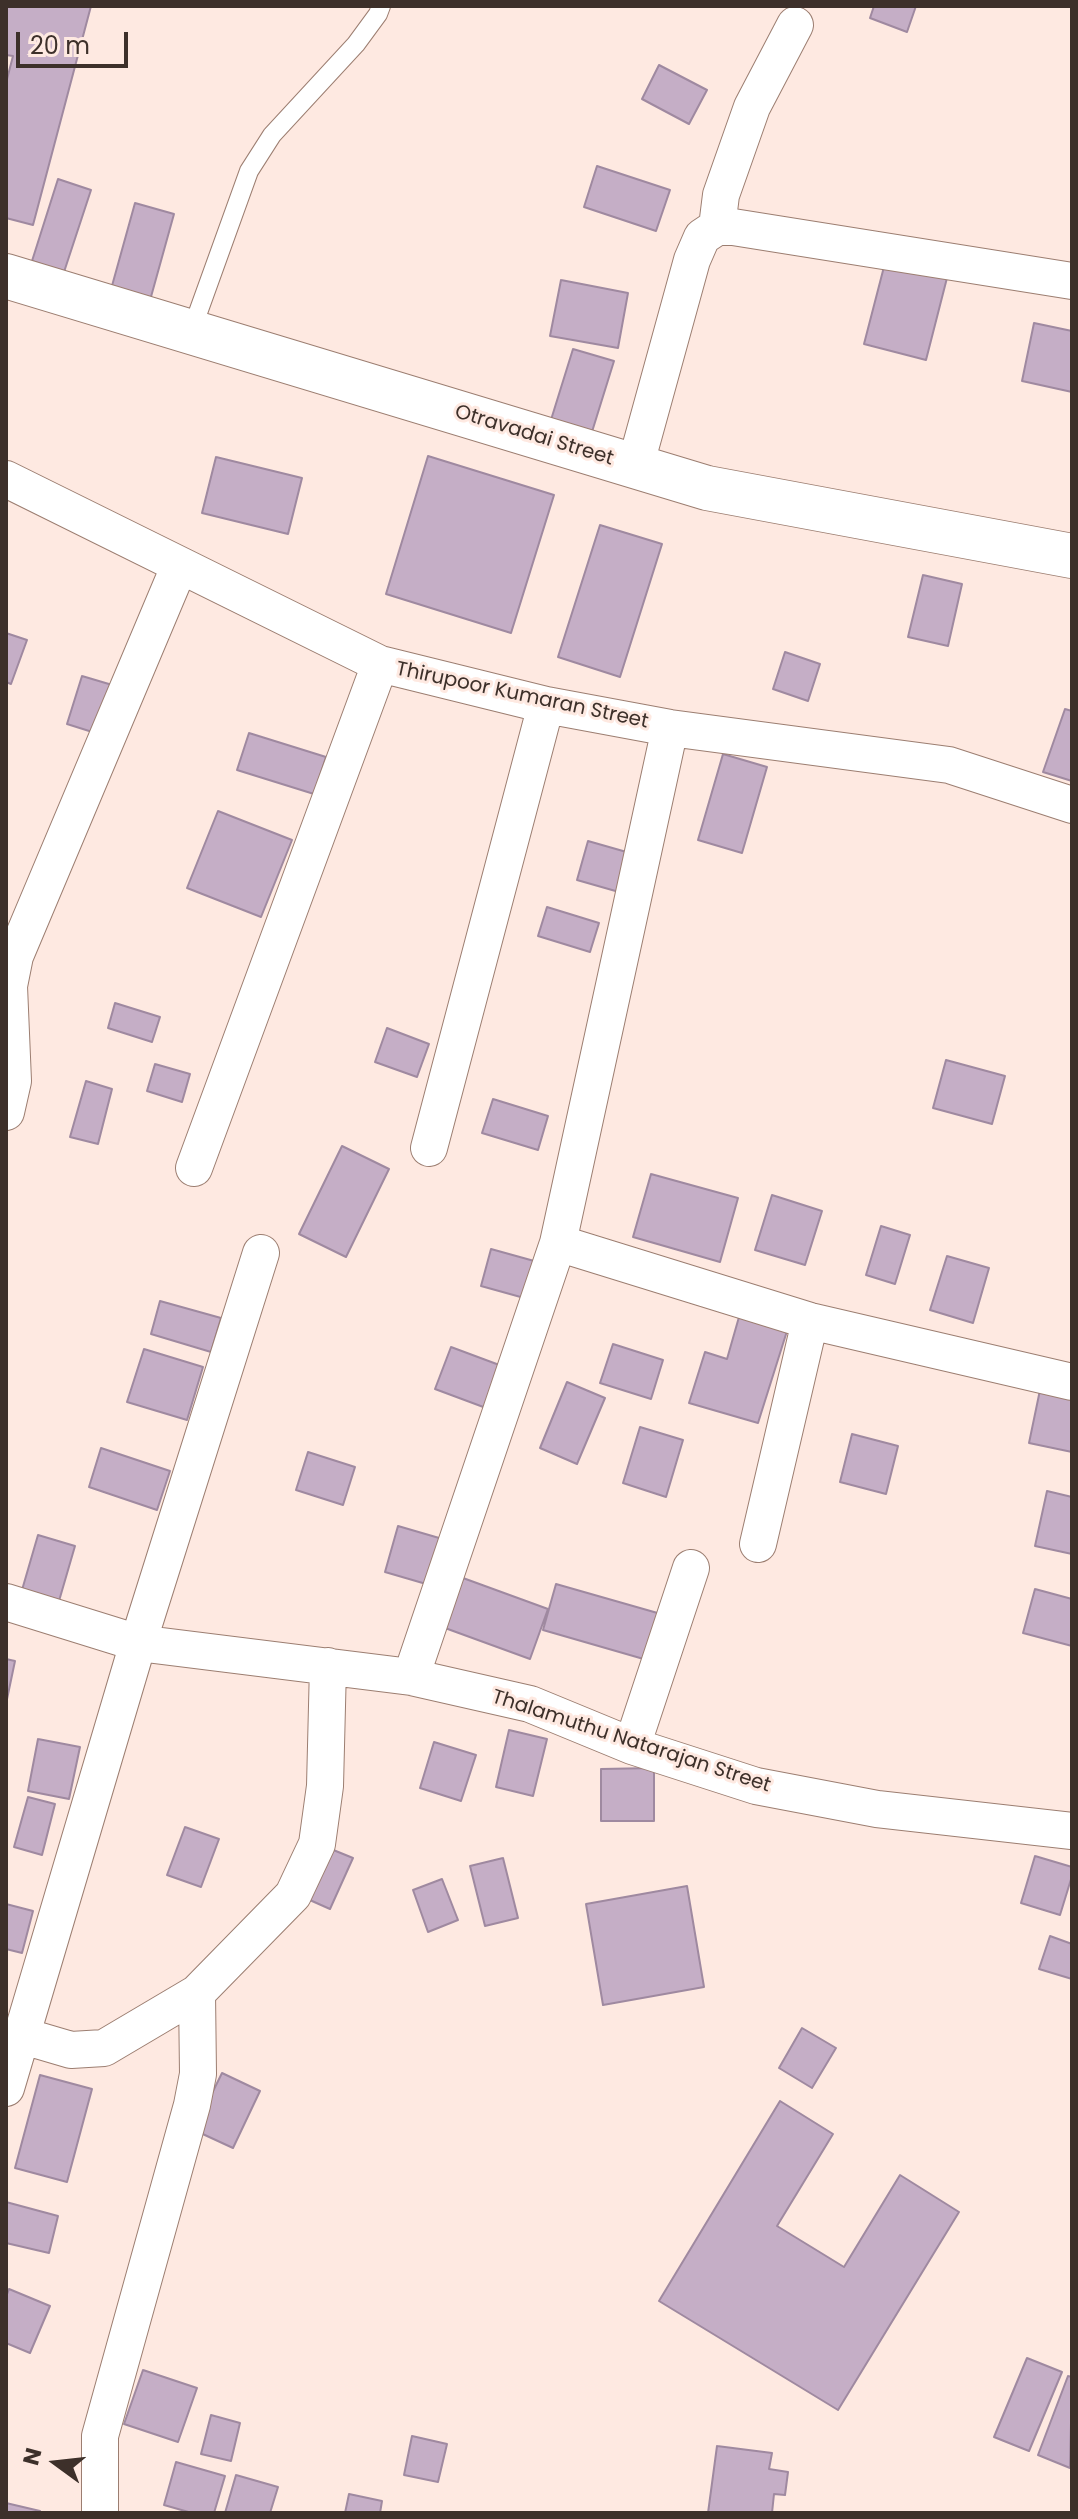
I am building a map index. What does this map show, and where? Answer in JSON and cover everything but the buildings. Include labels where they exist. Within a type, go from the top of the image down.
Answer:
[{"type":"street","points":[[717,227],[721,195],[752,107],[795,25]]},
{"type":"street","points":[[635,467],[692,260],[702,237],[717,227],[733,227],[1072,281]]},
{"type":"street","name":"Otravadai Street","points":[[6,276],[707,488],[1072,556]]},
{"type":"street","name":"Thirupoor Kumaran Street","points":[[6,479],[380,664],[546,705],[670,728],[949,765],[1072,805]]},
{"type":"street","points":[[6,1112],[13,1081],[9,986],[15,956],[179,567]]},
{"type":"street","points":[[194,1168],[380,664]]},
{"type":"street","points":[[429,1148],[546,705]]},
{"type":"street","points":[[411,1677],[558,1243],[670,728]]},
{"type":"street","points":[[558,1243],[810,1321],[1072,1382]]},
{"type":"street","points":[[6,2088],[138,1643],[261,1253]]},
{"type":"street","points":[[758,1544],[810,1321]]},
{"type":"street","points":[[632,1746],[691,1568]]},
{"type":"street","name":"Thalamuthu Natarajan Street","points":[[6,1602],[138,1643],[411,1677],[530,1704],[632,1746],[756,1786],[877,1809],[1072,1831]]},
{"type":"street","points":[[20,2035],[71,2050],[104,2048],[197,1993],[293,1895],[317,1844],[325,1786],[328,1666]]},
{"type":"street","points":[[100,2513],[100,2436],[198,2074],[197,1993]]},
{"type":"lane","points":[[191,332],[249,171],[272,135],[356,44],[381,6]]}]
